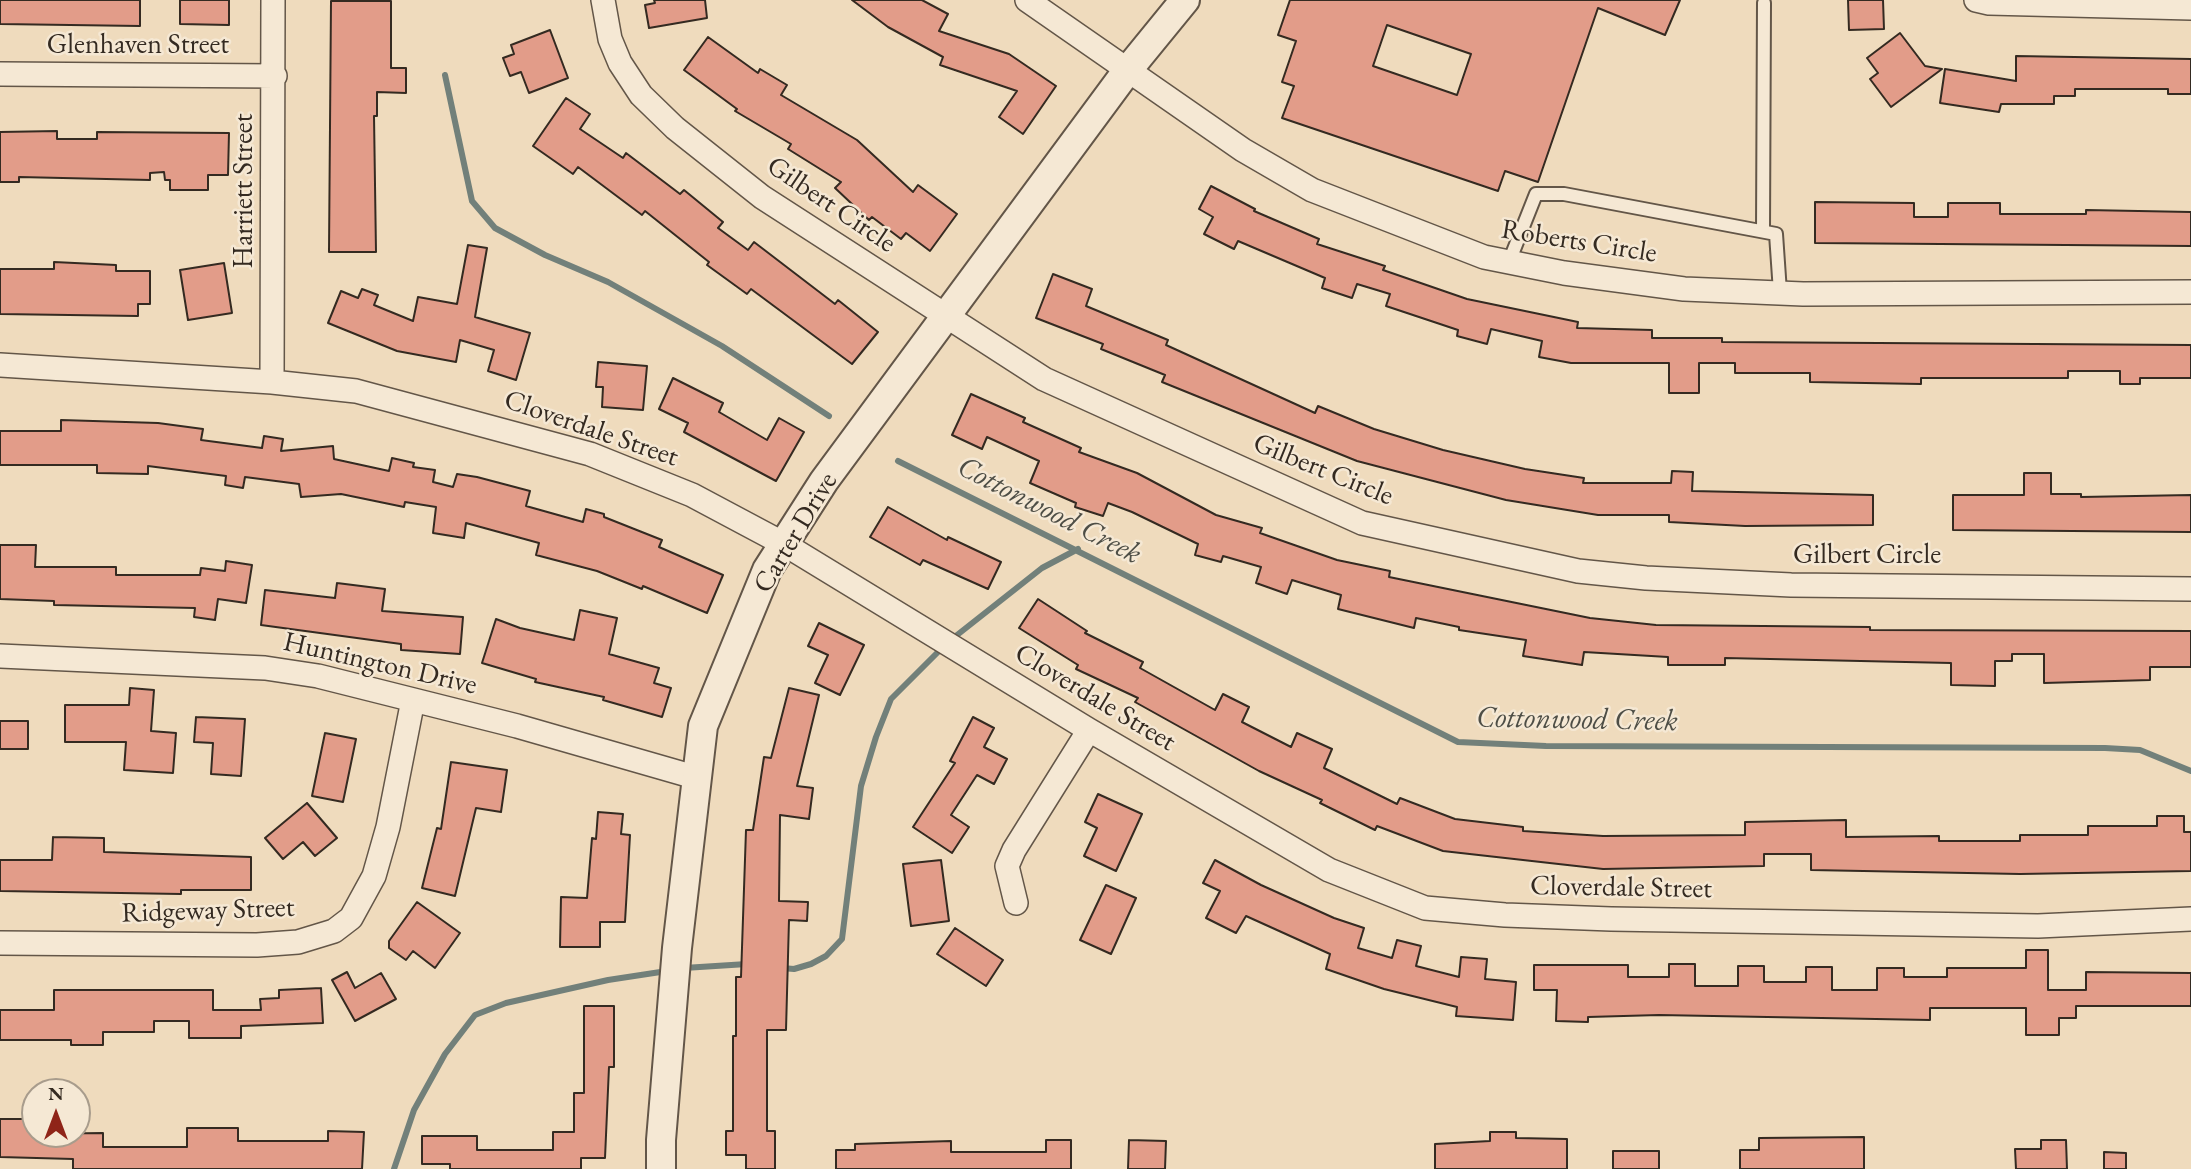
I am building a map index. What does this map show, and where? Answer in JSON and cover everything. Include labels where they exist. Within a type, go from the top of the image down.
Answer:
[{"type":"street","name":"Harriett Street","points":[[272,382],[275,76],[273,0]]},
{"type":"street","name":"Gilbert Circle","points":[[603,0],[610,39],[620,63],[642,95],[675,128],[762,197],[1044,379],[1362,523],[1577,571],[1646,578],[1791,585],[2191,589]]},
{"type":"street","name":"Roberts Circle","points":[[1027,0],[1243,150],[1312,190],[1409,230],[1485,257],[1684,289],[1780,292],[2191,292]]},
{"type":"street","name":"Carter Drive","points":[[661,1169],[677,948],[703,726],[767,570],[840,460],[1127,71],[1185,0]]},
{"type":"street","points":[[1976,0],[1989,3],[2191,8]]},
{"type":"street","name":"Glenhaven Street","points":[[0,74],[275,76]]},
{"type":"street","name":"Cloverdale Street","points":[[0,365],[272,382],[356,391],[590,454],[692,495],[784,544],[1089,730],[1329,870],[1425,908],[1504,915],[1611,919],[2038,926],[2191,919]]},
{"type":"street","name":"Huntington Drive","points":[[0,656],[265,668],[318,676],[517,726],[698,778]]},
{"type":"street","name":"Ridgeway Street","points":[[0,943],[257,945],[298,942],[334,930],[351,918],[374,876],[388,827],[413,700]]},
{"type":"street","points":[[1016,903],[1007,866],[1014,850],[1089,730]]},
{"type":"lane","points":[[1763,231],[1764,3]]},
{"type":"lane","points":[[1509,262],[1536,194],[1564,194],[1776,233],[1780,292]]},
{"type":"building","points":[[0,0],[140,0],[140,26],[0,24]]},
{"type":"building","points":[[180,0],[229,0],[229,25],[180,24]]},
{"type":"building","points":[[654,0],[705,0],[707,18],[649,28],[645,5],[655,3]]},
{"type":"building","points":[[852,0],[922,0],[948,14],[939,31],[1009,54],[1056,86],[1023,134],[999,117],[1017,91],[940,65],[943,57],[888,27]]},
{"type":"building","points":[[1290,0],[1680,0],[1665,35],[1598,8],[1538,182],[1505,171],[1498,191],[1282,118],[1294,86],[1282,82],[1296,41],[1278,35]],"holes":[[[1387,25],[1471,54],[1457,95],[1373,66]]]},
{"type":"building","points":[[1848,0],[1883,0],[1884,29],[1849,30]]},
{"type":"building","points":[[331,1],[391,1],[391,68],[406,68],[406,93],[377,92],[377,116],[374,116],[376,252],[329,252]]},
{"type":"building","points":[[550,30],[568,78],[529,93],[521,72],[510,76],[503,58],[514,54],[511,45]]},
{"type":"building","points":[[1900,33],[1925,66],[1942,69],[1891,107],[1870,79],[1878,73],[1867,58]]},
{"type":"building","points":[[708,37],[758,73],[760,69],[787,85],[781,95],[857,140],[913,192],[918,185],[957,214],[930,251],[906,233],[901,239],[872,217],[869,220],[835,188],[841,182],[788,149],[791,144],[735,111],[737,109],[684,70]]},
{"type":"building","points":[[2016,56],[2191,59],[2191,94],[2168,94],[2168,89],[2075,89],[2075,96],[2054,96],[2054,104],[2001,104],[1999,112],[1940,103],[1945,69],[2016,81]]},
{"type":"building","points":[[566,98],[590,114],[580,129],[623,158],[626,153],[680,194],[684,190],[723,222],[718,228],[748,250],[754,242],[835,304],[838,300],[878,332],[852,364],[751,289],[747,294],[707,265],[709,262],[645,211],[642,215],[578,167],[573,174],[533,146]]},
{"type":"building","points":[[57,131],[57,139],[97,139],[97,132],[229,133],[228,175],[208,175],[208,190],[170,190],[170,180],[165,180],[164,172],[150,173],[150,180],[19,177],[19,182],[0,182],[0,132]]},
{"type":"building","points":[[1211,186],[1255,209],[1254,211],[1319,239],[1317,244],[1385,266],[1383,270],[1467,299],[1578,322],[1577,328],[1652,330],[1652,338],[1722,338],[1722,342],[2191,345],[2191,378],[2140,378],[2140,384],[2120,384],[2120,371],[2068,371],[2068,378],[1921,378],[1921,384],[1810,382],[1810,373],[1735,373],[1735,363],[1699,363],[1699,393],[1669,393],[1669,363],[1571,363],[1539,357],[1542,341],[1491,329],[1487,344],[1457,336],[1458,330],[1386,306],[1390,294],[1357,284],[1352,298],[1322,288],[1325,278],[1238,241],[1234,249],[1204,234],[1213,217],[1199,209]]},
{"type":"building","points":[[1815,202],[1914,203],[1914,217],[1948,217],[1948,203],[2000,203],[2000,214],[2086,214],[2086,210],[2191,212],[2191,246],[1815,243]]},
{"type":"building","points":[[468,245],[487,248],[475,317],[530,333],[516,380],[488,371],[494,350],[460,340],[456,362],[397,351],[328,323],[341,291],[358,298],[362,289],[378,295],[374,305],[413,321],[418,297],[457,304]]},
{"type":"building","points":[[54,262],[116,265],[116,271],[150,271],[150,304],[138,304],[138,316],[0,314],[0,269],[54,269]]},
{"type":"building","points":[[224,263],[232,313],[188,320],[180,270]]},
{"type":"building","points":[[1053,274],[1092,289],[1086,306],[1168,340],[1166,345],[1315,413],[1318,406],[1374,429],[1443,450],[1525,469],[1584,478],[1583,483],[1671,483],[1672,471],[1693,472],[1692,491],[1873,495],[1873,525],[1745,526],[1669,522],[1669,515],[1598,515],[1506,500],[1357,461],[1162,382],[1165,375],[1101,349],[1103,344],[1036,318]]},
{"type":"building","points":[[598,362],[647,366],[643,410],[602,407],[603,387],[596,387]]},
{"type":"building","points":[[673,378],[723,403],[719,412],[767,440],[779,418],[804,432],[776,481],[684,432],[688,423],[659,409]]},
{"type":"building","points":[[971,394],[1025,418],[1023,422],[1081,448],[1079,452],[1137,473],[1216,515],[1262,528],[1260,533],[1337,560],[1390,571],[1389,577],[1590,618],[1656,625],[1870,627],[1870,630],[2191,631],[2191,667],[2150,667],[2150,680],[2044,683],[2044,654],[2012,654],[2012,661],[1995,661],[1995,686],[1951,685],[1951,663],[1725,658],[1725,665],[1668,665],[1668,657],[1584,652],[1582,665],[1523,656],[1526,640],[1459,630],[1459,627],[1416,618],[1414,628],[1338,609],[1341,595],[1292,580],[1287,594],[1256,583],[1261,567],[1223,556],[1221,562],[1195,555],[1198,544],[1132,512],[1108,503],[1103,516],[1075,507],[1076,503],[1030,483],[1039,461],[987,437],[982,449],[952,435]]},
{"type":"building","points":[[61,420],[158,423],[203,429],[201,440],[262,448],[264,436],[283,439],[281,451],[333,446],[334,459],[389,471],[392,458],[414,463],[413,467],[435,470],[433,482],[453,487],[457,474],[477,477],[530,491],[526,506],[583,522],[586,509],[604,514],[604,517],[662,540],[659,547],[723,575],[707,613],[643,586],[642,589],[597,571],[536,555],[539,543],[466,523],[464,538],[433,533],[436,507],[405,502],[404,507],[341,494],[301,497],[299,484],[245,477],[243,488],[225,485],[226,476],[148,466],[148,474],[97,473],[97,465],[0,465],[0,431],[61,431]]},
{"type":"building","points":[[2024,473],[2051,473],[2051,494],[2081,494],[2081,497],[2191,495],[2191,532],[1953,530],[1953,495],[2024,495]]},
{"type":"building","points":[[888,507],[947,540],[948,537],[1001,562],[988,589],[923,560],[920,565],[870,537]]},
{"type":"building","points":[[0,545],[36,545],[35,567],[116,567],[116,575],[200,575],[201,568],[225,571],[226,561],[252,565],[246,603],[218,599],[215,620],[194,617],[195,608],[54,605],[54,601],[0,599]]},
{"type":"building","points":[[337,583],[385,589],[382,611],[463,617],[460,654],[401,650],[401,644],[261,625],[265,590],[335,598]]},
{"type":"building","points":[[1038,599],[1087,631],[1085,633],[1143,662],[1140,668],[1215,710],[1223,694],[1249,707],[1242,722],[1291,747],[1297,733],[1332,749],[1324,768],[1397,804],[1400,798],[1455,819],[1523,827],[1523,831],[1603,836],[1745,835],[1745,822],[1846,820],[1846,837],[1939,836],[1939,841],[2020,841],[2020,835],[2088,835],[2088,826],[2157,826],[2157,816],[2184,816],[2184,832],[2191,832],[2191,871],[2020,874],[1811,870],[1811,854],[1764,854],[1764,866],[1603,869],[1443,851],[1377,826],[1375,830],[1320,803],[1322,800],[1259,771],[1135,702],[1138,698],[1076,669],[1078,665],[1019,628]]},
{"type":"building","points":[[580,610],[617,618],[609,654],[659,668],[654,683],[671,688],[662,717],[603,700],[604,697],[535,682],[536,679],[482,663],[496,619],[520,628],[574,640]]},
{"type":"building","points":[[819,623],[864,645],[840,695],[815,683],[828,655],[808,646]]},
{"type":"building","points":[[130,688],[154,690],[151,731],[176,733],[173,773],[124,770],[126,742],[65,742],[65,705],[129,705]]},
{"type":"building","points":[[789,688],[819,695],[797,786],[813,788],[809,819],[780,815],[779,901],[808,902],[807,921],[789,920],[786,1030],[767,1030],[767,1131],[775,1131],[775,1169],[746,1169],[746,1155],[726,1155],[726,1131],[733,1131],[733,1036],[736,1036],[736,977],[741,977],[746,830],[753,830],[764,757],[771,758]]},
{"type":"building","points":[[196,717],[245,719],[241,776],[211,774],[213,743],[194,742]]},
{"type":"building","points":[[973,717],[994,728],[984,747],[1007,759],[994,784],[977,775],[951,815],[969,827],[952,853],[913,827],[955,763],[950,761]]},
{"type":"building","points":[[0,721],[28,721],[28,749],[0,749]]},
{"type":"building","points":[[325,733],[356,739],[343,802],[312,796]]},
{"type":"building","points":[[451,762],[507,770],[501,812],[476,808],[455,896],[422,888],[437,828],[441,829]]},
{"type":"building","points":[[1098,794],[1142,814],[1116,871],[1084,856],[1097,828],[1085,822]]},
{"type":"building","points":[[307,803],[337,838],[315,856],[303,842],[283,859],[265,838]]},
{"type":"building","points":[[598,812],[623,814],[621,834],[630,835],[625,922],[600,922],[600,947],[560,947],[561,897],[587,898],[592,838],[596,839]]},
{"type":"building","points":[[53,837],[104,838],[104,852],[251,857],[251,890],[181,890],[181,894],[0,891],[0,860],[52,860]]},
{"type":"building","points":[[941,860],[949,921],[911,926],[903,864]]},
{"type":"building","points":[[1215,860],[1261,885],[1334,918],[1364,928],[1358,948],[1392,958],[1397,940],[1421,946],[1416,966],[1459,977],[1461,957],[1487,959],[1485,979],[1516,982],[1513,1020],[1456,1016],[1457,1007],[1384,989],[1326,969],[1330,954],[1246,916],[1236,933],[1206,918],[1220,891],[1203,883]]},
{"type":"building","points":[[1106,885],[1136,898],[1111,954],[1080,940]]},
{"type":"building","points":[[417,902],[460,933],[435,968],[413,951],[406,960],[389,948],[389,941]]},
{"type":"building","points":[[955,928],[1003,960],[986,986],[937,954]]},
{"type":"building","points":[[2026,950],[2048,950],[2048,990],[2086,990],[2086,972],[2191,973],[2191,1006],[2076,1006],[2076,1018],[2059,1018],[2059,1035],[2026,1035],[2026,1008],[1930,1008],[1930,1020],[1659,1015],[1588,1017],[1588,1022],[1556,1021],[1557,990],[1534,990],[1534,965],[1628,965],[1628,977],[1669,977],[1669,964],[1695,964],[1695,986],[1738,986],[1738,966],[1764,966],[1764,982],[1806,982],[1806,967],[1832,967],[1832,990],[1877,990],[1877,968],[1904,968],[1904,977],[1947,977],[1947,968],[2026,968]]},
{"type":"building","points":[[347,972],[355,988],[381,973],[396,999],[355,1021],[332,980]]},
{"type":"building","points":[[321,988],[323,1023],[241,1026],[241,1038],[189,1038],[189,1021],[154,1021],[154,1032],[103,1032],[103,1045],[71,1045],[71,1040],[0,1040],[0,1010],[54,1010],[54,990],[213,990],[213,1010],[261,1010],[260,999],[279,998],[279,990]]},
{"type":"building","points":[[584,1006],[614,1006],[614,1067],[609,1067],[605,1158],[581,1158],[581,1169],[450,1169],[450,1164],[422,1164],[422,1136],[477,1136],[477,1150],[553,1150],[553,1132],[574,1132],[574,1093],[584,1093]]},
{"type":"building","points":[[0,1119],[21,1119],[21,1148],[91,1148],[91,1133],[103,1133],[103,1147],[187,1147],[187,1128],[238,1128],[238,1141],[328,1141],[328,1131],[364,1132],[362,1169],[73,1169],[73,1159],[0,1157]]},
{"type":"building","points":[[1490,1132],[1516,1132],[1516,1138],[1567,1139],[1567,1169],[1435,1169],[1435,1144],[1490,1141]]},
{"type":"building","points":[[1864,1137],[1864,1169],[1740,1169],[1740,1150],[1759,1150],[1759,1138]]},
{"type":"building","points":[[1046,1140],[1071,1140],[1071,1169],[836,1169],[836,1150],[855,1150],[855,1144],[951,1141],[951,1152],[1046,1152]]},
{"type":"building","points":[[1129,1140],[1166,1141],[1165,1169],[1128,1169]]},
{"type":"building","points":[[2041,1140],[2066,1140],[2067,1169],[2016,1169],[2015,1149],[2041,1149]]},
{"type":"building","points":[[1613,1151],[1659,1151],[1659,1169],[1613,1169]]},
{"type":"building","points":[[2104,1152],[2126,1153],[2126,1169],[2104,1169]]},
{"type":"waterway","name":"Cottonwood Creek","points":[[445,75],[472,201],[495,228],[545,255],[608,282],[722,346],[829,416]]},
{"type":"waterway","name":"Cottonwood Creek","points":[[898,461],[1458,742],[1546,746],[2105,748],[2140,750],[2191,771]]},
{"type":"waterway","points":[[952,639],[1042,568],[1078,549]]},
{"type":"waterway","points":[[782,968],[794,969],[811,964],[826,956],[842,939],[861,786],[876,737],[891,699],[944,646]]},
{"type":"waterway","points":[[684,968],[747,964]]},
{"type":"waterway","points":[[394,1169],[414,1110],[445,1054],[475,1015],[506,1003],[608,980],[667,971]]}]
